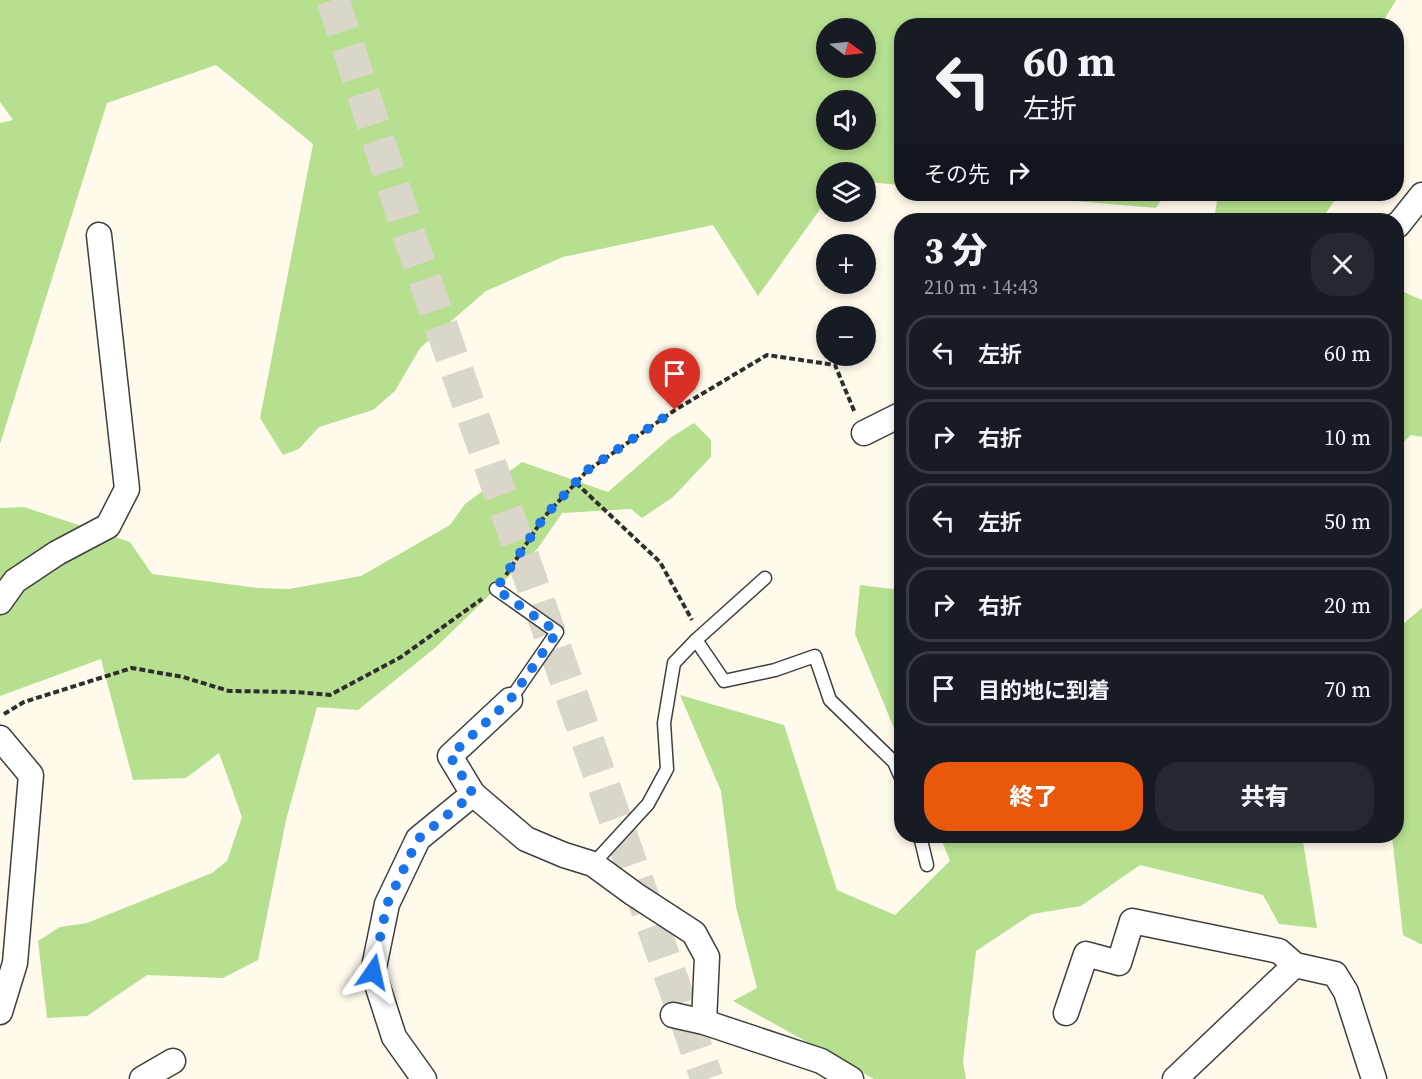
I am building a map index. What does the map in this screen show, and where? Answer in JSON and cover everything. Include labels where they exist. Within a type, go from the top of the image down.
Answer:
[{"type":"street","points":[[1404,218],[1422,195]]},
{"type":"street","points":[[0,602],[15,581],[57,553],[108,526],[127,489],[99,235]]},
{"type":"street","points":[[864,433],[894,418]]},
{"type":"street","points":[[510,700],[450,756],[473,794],[526,839],[593,864],[694,933],[707,957],[704,1022]]},
{"type":"street","points":[[0,738],[31,775],[15,963],[0,1012]]},
{"type":"street","points":[[424,1079],[394,1037],[373,972],[387,904],[418,839],[473,794]]},
{"type":"street","points":[[1066,1013],[1086,954],[1119,963],[1132,921],[1279,951],[1295,965],[1335,974],[1346,992],[1374,1079]]},
{"type":"street","points":[[1175,1079],[1295,965]]},
{"type":"street","points":[[673,1016],[704,1022],[820,1061],[851,1079]]},
{"type":"street","points":[[142,1079],[173,1061]]},
{"type":"lane","points":[[593,864],[648,804],[668,769],[664,723],[674,663],[698,638],[765,578]]},
{"type":"lane","points":[[496,589],[557,632],[510,700]]},
{"type":"lane","points":[[698,638],[724,681],[775,670],[815,656],[830,700],[894,762]]},
{"type":"lane","points":[[922,843],[927,865]]},
{"type":"path","points":[[0,716],[24,702],[132,668],[183,677],[229,691],[330,695],[401,657],[496,589],[544,517],[586,471],[675,410],[767,355],[835,365],[864,433]]},
{"type":"path","points":[[576,483],[660,562],[698,638]]},
{"type":"green space","points":[[0,0],[1396,0],[1385,18],[894,18],[894,184],[876,183],[876,162],[816,162],[816,215],[758,296],[713,225],[563,257],[486,291],[420,348],[395,391],[373,410],[319,427],[299,449],[283,455],[260,418],[313,144],[216,65],[107,103],[0,444],[0,123],[13,120],[0,102]]},
{"type":"green space","points":[[1076,201],[1160,201],[1156,208]]},
{"type":"green space","points":[[1217,201],[1334,201],[1326,213],[1215,213]]},
{"type":"green space","points":[[1404,292],[1422,300],[1422,437],[1411,435],[1404,442]]},
{"type":"green space","points":[[694,423],[711,440],[711,457],[673,497],[642,518],[631,509],[562,513],[538,548],[435,648],[358,710],[317,707],[286,820],[258,960],[223,978],[147,975],[87,1016],[47,1018],[38,941],[60,927],[87,923],[212,873],[227,861],[242,817],[219,753],[186,778],[133,780],[101,659],[0,696],[0,508],[24,507],[130,542],[152,574],[257,588],[289,589],[361,576],[450,525],[465,504],[522,462],[608,492],[670,438]]},
{"type":"green space","points":[[860,585],[894,589],[894,728],[855,634]]},
{"type":"green space","points":[[1422,608],[1422,944],[1403,935],[1393,843],[1404,843],[1404,623]]},
{"type":"green space","points":[[680,695],[784,725],[837,890],[895,915],[950,861],[943,843],[1303,843],[1317,928],[1279,924],[1263,895],[1140,865],[1081,906],[1032,914],[976,951],[963,1062],[966,1079],[874,1079],[733,1001],[757,988],[736,907],[721,791]]},
{"type":"tunnel","points":[[333,0],[410,238],[707,1079]]},
{"type":"route","points":[[373,972],[387,904],[418,839],[473,794],[450,756],[510,700],[557,632],[496,589],[544,517],[586,471],[675,410]]}]
